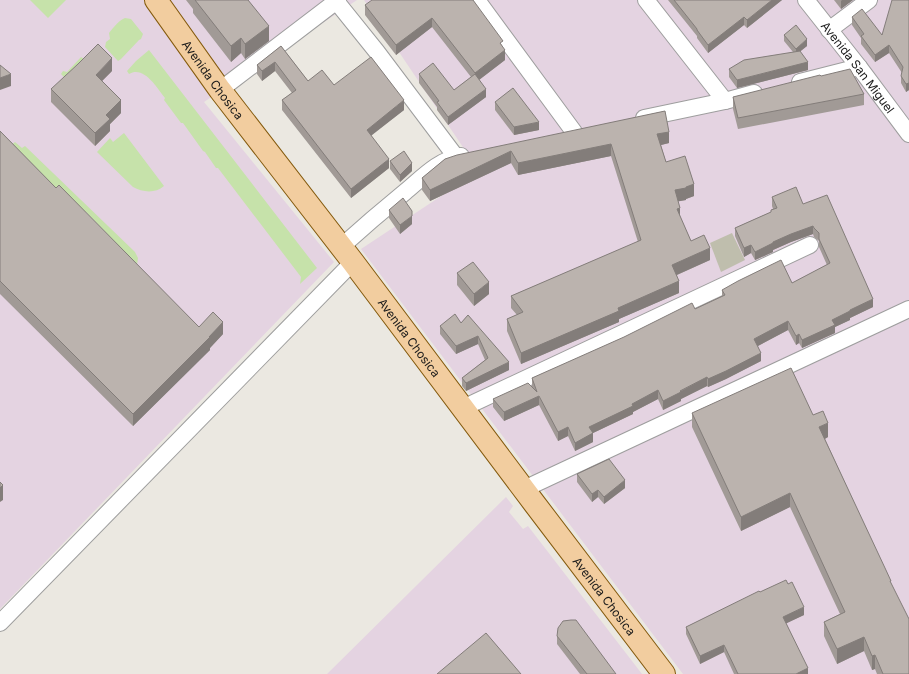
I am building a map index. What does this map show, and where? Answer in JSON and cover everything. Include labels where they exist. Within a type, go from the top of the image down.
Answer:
[{"type":"main road","name":"Avenida Chosica","points":[[156,0],[220,90],[347,254],[664,674]]},
{"type":"street","points":[[477,0],[574,132]]},
{"type":"street","points":[[646,0],[725,101]]},
{"type":"street","name":"Avenida San Miguel","points":[[806,0],[859,66],[909,134]]},
{"type":"street","points":[[829,30],[869,0]]},
{"type":"street","points":[[220,90],[337,1],[456,157]]},
{"type":"street","points":[[627,121],[725,101],[859,66]]},
{"type":"street","points":[[0,623],[347,254],[373,219],[440,163],[456,157],[478,152]]},
{"type":"street","points":[[463,408],[810,245]]},
{"type":"street","points":[[524,489],[909,309]]},
{"type":"shaded area","points":[[0,0],[357,0],[204,102],[334,262],[0,609]]},
{"type":"shaded area","points":[[364,0],[909,0],[909,674],[683,674],[361,249],[479,171]]},
{"type":"shaded area","points":[[732,233],[745,260],[721,272],[710,243]]},
{"type":"shaded area","points":[[506,497],[513,506],[509,512],[523,529],[528,526],[642,674],[327,674]]},
{"type":"green space","points":[[30,0],[66,0],[48,18]]},
{"type":"green space","points":[[125,18],[131,19],[143,34],[141,39],[118,61],[105,47],[106,42],[110,39],[109,33],[118,22]]},
{"type":"green space","points":[[149,50],[317,268],[300,284],[301,277],[183,123],[181,123],[164,100],[165,98],[150,79],[140,73],[135,72],[129,74],[127,71]]},
{"type":"green space","points":[[81,57],[84,59],[68,81],[61,74],[63,71],[67,72]]},
{"type":"green space","points":[[124,133],[164,186],[160,189],[148,191],[133,187],[97,152],[110,138],[113,142]]},
{"type":"green space","points":[[15,142],[22,148],[25,146],[135,252],[138,258],[137,265],[86,212],[80,217],[9,147]]},
{"type":"building","points":[[195,0],[248,0],[269,26],[245,44],[241,38],[231,46]]},
{"type":"building","points":[[372,0],[473,0],[503,41],[500,43],[505,50],[475,73],[432,18],[396,45],[365,5]]},
{"type":"building","points":[[674,0],[772,0],[747,20],[744,17],[708,45]]},
{"type":"building","points":[[892,0],[909,0],[909,83],[906,84],[901,76],[903,67],[889,45],[875,55],[861,36],[864,34],[852,17],[862,9],[882,35]]},
{"type":"building","points":[[796,25],[807,39],[796,49],[784,35]]},
{"type":"building","points":[[98,44],[112,58],[96,75],[121,100],[106,115],[110,119],[95,133],[51,89]]},
{"type":"building","points":[[281,46],[308,81],[322,70],[334,85],[371,57],[404,100],[367,130],[389,159],[351,189],[282,100],[296,90],[275,62],[262,71],[257,65]]},
{"type":"building","points":[[800,51],[808,62],[737,80],[729,69],[744,60]]},
{"type":"building","points":[[433,63],[454,90],[475,74],[486,89],[448,117],[437,102],[439,101],[419,74]]},
{"type":"building","points":[[0,65],[11,74],[0,78]]},
{"type":"building","points":[[850,69],[864,94],[738,118],[733,97]]},
{"type":"building","points":[[513,88],[539,122],[514,127],[495,102]]},
{"type":"building","points":[[665,111],[669,132],[657,134],[666,162],[685,156],[694,184],[686,188],[675,190],[680,208],[677,209],[691,241],[704,235],[710,248],[672,265],[679,281],[618,308],[619,311],[521,353],[507,319],[523,312],[511,296],[641,240],[611,144],[518,163],[511,151],[430,190],[422,178],[445,159],[457,155]]},
{"type":"building","points":[[0,131],[56,188],[59,185],[199,327],[213,312],[223,322],[133,414],[0,281]]},
{"type":"building","points":[[404,151],[412,163],[400,175],[390,161]]},
{"type":"building","points":[[796,187],[803,204],[827,195],[873,299],[832,320],[835,325],[802,340],[799,334],[796,336],[788,321],[754,339],[761,353],[708,379],[707,377],[663,401],[658,390],[632,404],[633,406],[589,427],[593,433],[575,443],[568,427],[558,432],[539,396],[504,412],[493,399],[528,383],[537,392],[532,378],[624,337],[692,303],[695,309],[725,295],[722,290],[781,260],[792,283],[830,263],[819,239],[819,233],[813,226],[773,242],[755,252],[751,245],[744,248],[735,228],[777,208],[772,197]]},
{"type":"building","points":[[403,198],[412,211],[412,216],[400,225],[389,210]]},
{"type":"building","points":[[473,262],[489,282],[474,294],[457,273]]},
{"type":"building","points":[[455,314],[461,323],[468,315],[509,362],[466,383],[462,378],[488,358],[478,336],[456,346],[440,326]]},
{"type":"building","points":[[791,368],[813,415],[823,411],[828,423],[819,427],[909,619],[909,674],[883,674],[875,655],[872,656],[864,637],[837,649],[824,622],[845,612],[790,493],[741,517],[692,413]]},
{"type":"building","points":[[609,459],[625,480],[604,497],[598,490],[592,494],[577,474]]},
{"type":"building","points":[[786,580],[788,584],[792,582],[804,607],[783,617],[808,668],[796,674],[738,674],[724,645],[700,656],[686,627],[759,591],[760,592]]},
{"type":"building","points":[[576,620],[616,674],[587,674],[557,636],[558,628],[563,621]]},
{"type":"building","points":[[486,633],[521,674],[437,674]]}]
